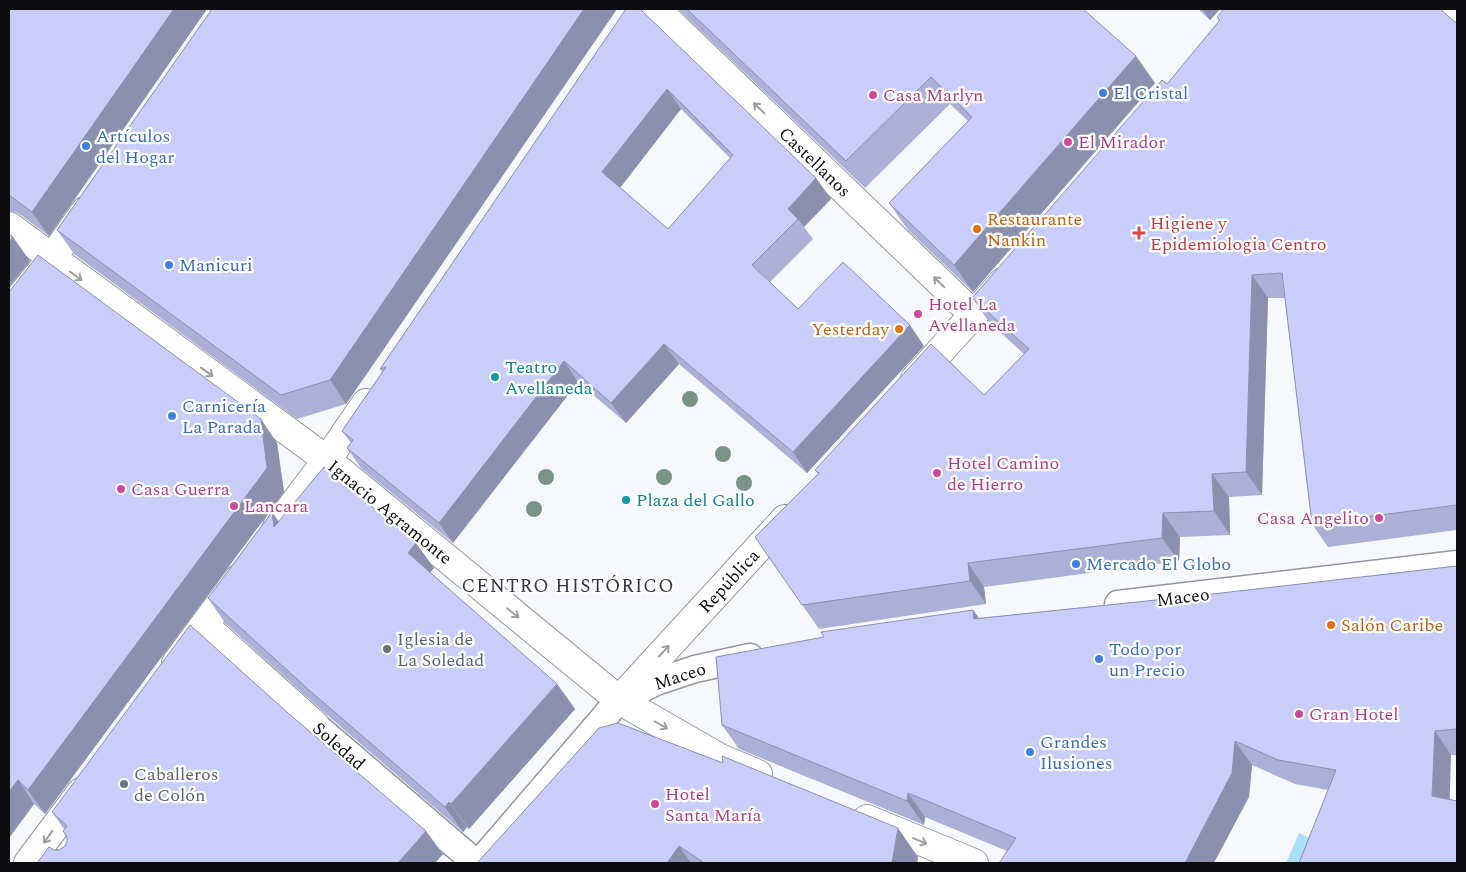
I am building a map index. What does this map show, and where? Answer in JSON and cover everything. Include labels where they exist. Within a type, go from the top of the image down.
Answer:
[{"type":"main road","name":"Castellanos","points":[[656,9],[974,315]]},
{"type":"main road","points":[[9,311],[52,258],[96,195]]},
{"type":"main road","name":"Ignacio Agramonte","points":[[9,226],[326,460],[619,700],[720,758],[777,782]]},
{"type":"main road","points":[[900,395],[1019,263]]},
{"type":"main road","points":[[163,681],[326,460],[380,381]]},
{"type":"main road","name":"República","points":[[619,700],[800,504]]},
{"type":"main road","name":"Soledad","points":[[204,625],[315,725]]},
{"type":"main road","points":[[28,863],[93,776]]},
{"type":"main road","points":[[849,812],[974,863]]},
{"type":"street","name":"Maceo","points":[[1091,607],[1457,564]]},
{"type":"street","name":"Maceo","points":[[619,700],[656,682],[695,668],[769,653]]},
{"type":"street","name":"República","points":[[477,863],[619,700]]},
{"type":"street","name":"Soledad","points":[[315,725],[477,863]]},
{"type":"water","points":[[1299,833],[1324,844],[1316,863],[1286,863]]},
{"type":"building","points":[[9,9],[174,9],[32,212],[9,195]]},
{"type":"building","points":[[212,9],[584,9],[330,380],[281,395],[57,230]]},
{"type":"building","points":[[626,9],[640,9],[816,178],[788,209],[798,219],[752,265],[798,309],[843,262],[910,325],[793,452],[664,344],[611,403],[564,361],[439,523],[347,448],[353,440],[342,431],[386,367],[380,369]],"holes":[[[667,89],[733,155],[668,229],[602,172]]]},
{"type":"building","points":[[687,9],[1083,9],[1136,56],[954,265],[889,203],[972,117],[931,77],[846,161]]},
{"type":"building","points":[[1224,9],[1440,9],[1457,24],[1457,505],[1312,524],[1282,273],[1252,275],[1246,472],[1212,474],[1214,511],[1163,513],[1162,538],[968,563],[970,581],[802,605],[755,537],[819,473],[815,470],[931,344],[984,395],[1029,349],[972,298],[1162,80],[1167,84],[1220,20],[1217,17]]},
{"type":"building","points":[[9,234],[13,237],[9,242]]},
{"type":"building","points":[[38,255],[261,419],[267,468],[28,790],[18,780],[9,792],[9,292]]},
{"type":"building","name":"Iglesia de La Soledad","points":[[324,467],[416,543],[408,553],[557,684],[451,804],[449,802],[445,807],[309,690],[208,598],[272,512],[274,527]]},
{"type":"building","points":[[1457,566],[1457,729],[1435,731],[1432,796],[1457,801],[1457,863],[1299,863],[1336,770],[1278,760],[1235,741],[1232,773],[1185,863],[999,863],[1016,838],[908,793],[907,801],[722,725],[716,657],[824,637],[821,632],[973,610],[974,619]]},
{"type":"building","points":[[190,625],[288,713],[426,831],[398,863],[37,863],[49,847],[59,850],[67,842],[67,837],[63,831],[67,826],[52,812]]},
{"type":"building","points":[[618,723],[723,763],[722,756],[898,828],[892,863],[704,863],[679,846],[667,863],[477,863],[599,728]]},
{"type":"place","name":"El Cristal","points":[[1103,93]]},
{"type":"place","name":"Casa Marlyn","points":[[873,95]]},
{"type":"place","name":"El Mirador","points":[[1068,142]]},
{"type":"place","name":"Artículos del Hogar","points":[[86,146]]},
{"type":"place","name":"Restaurante Nankin","points":[[977,229]]},
{"type":"place","name":"Higiene y Epidemiologia Centro","points":[[1139,233]]},
{"type":"place","name":"Manicuri","points":[[169,265]]},
{"type":"place","name":"Hotel La Avellaneda","points":[[918,314]]},
{"type":"place","name":"Yesterday","points":[[899,329]]},
{"type":"place","name":"Teatro Avellaneda","points":[[495,377]]},
{"type":"place","name":"Carnicería La Parada","points":[[172,416]]},
{"type":"place","name":"Hotel Camino de Hierro","points":[[937,473]]},
{"type":"place","name":"Casa Guerra","points":[[121,489]]},
{"type":"place","name":"Plaza del Gallo","points":[[626,500]]},
{"type":"place","name":"Lancara","points":[[234,506]]},
{"type":"place","name":"Casa Angelito","points":[[1379,518]]},
{"type":"place","name":"Mercado El Globo","points":[[1076,564]]},
{"type":"place","name":"Salón Caribe","points":[[1331,625]]},
{"type":"place","name":"Iglesia de La Soledad","points":[[387,649]]},
{"type":"place","name":"Todo por un Precio","points":[[1099,659]]},
{"type":"place","name":"Gran Hotel","points":[[1299,714]]},
{"type":"place","name":"Grandes Ilusiones","points":[[1030,752]]},
{"type":"place","name":"Caballeros de Colón","points":[[124,784]]},
{"type":"place","name":"Hotel Santa María","points":[[655,804]]},
{"type":"district","name":"CENTRO HISTÓRICO","points":[[568,585]]}]
